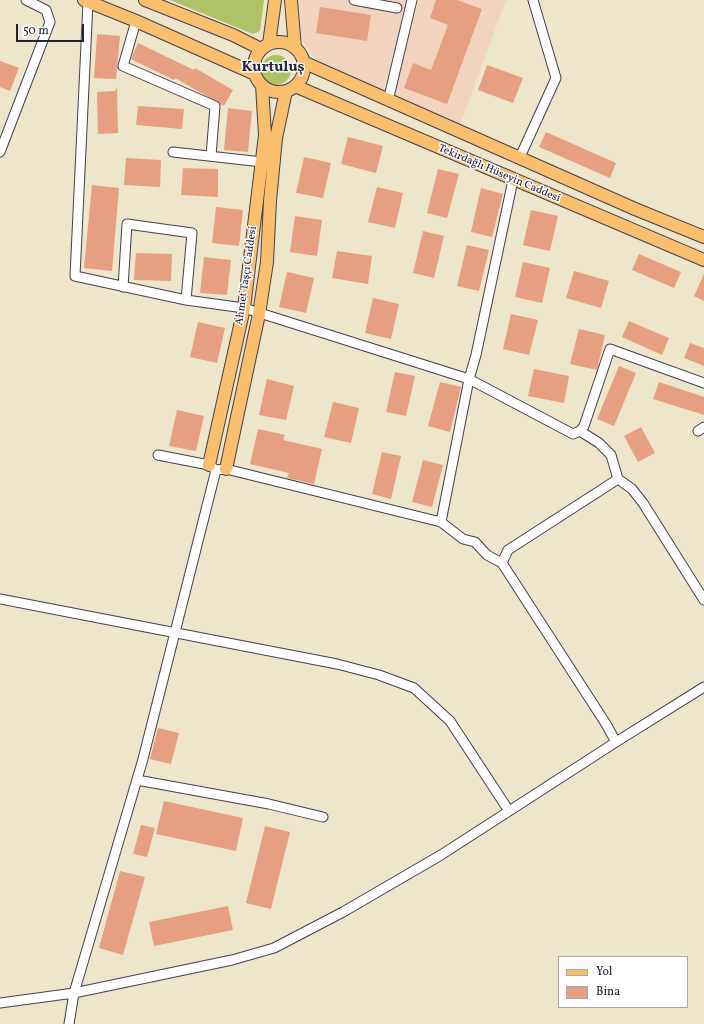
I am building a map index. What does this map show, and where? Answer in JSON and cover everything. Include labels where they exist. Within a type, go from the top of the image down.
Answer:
[{"type":"main road","points":[[146,0],[233,35],[265,46],[282,42],[295,48]]},
{"type":"main road","points":[[275,0],[265,46],[254,60],[255,74],[262,85],[269,90],[277,92],[291,88],[302,75],[303,62],[295,48],[291,0]]},
{"type":"main road","points":[[86,1],[136,21],[255,74]]},
{"type":"main road","points":[[303,62],[388,101],[520,157],[635,209],[704,237]]},
{"type":"main road","name":"Ahmet Taşçı Caddesi","points":[[217,468],[244,308],[262,162],[265,135],[262,85]]},
{"type":"main road","name":"Tekirdağlı Hüseyin Caddesi","points":[[291,88],[704,260]]},
{"type":"main road","name":"Ahmet Taşçı Caddesi","points":[[217,468],[258,314],[267,262],[270,201],[276,138],[291,88]]},
{"type":"street","points":[[0,152],[50,22],[46,10],[26,0]]},
{"type":"street","points":[[354,0],[397,8]]},
{"type":"street","points":[[388,101],[412,0]]},
{"type":"street","points":[[520,157],[556,78],[533,0]]},
{"type":"street","points":[[86,1],[74,276],[186,300],[244,308],[258,314],[469,379],[573,434],[580,431],[584,426],[610,348],[704,383]]},
{"type":"street","points":[[136,21],[123,66],[215,106],[211,156]]},
{"type":"street","points":[[173,152],[262,162]]},
{"type":"street","points":[[441,522],[469,379],[476,355],[513,180]]},
{"type":"street","points":[[123,287],[127,224],[192,233],[186,300]]},
{"type":"street","points":[[580,431],[599,443],[611,455],[618,479],[632,489],[643,502],[704,600]]},
{"type":"street","points":[[158,455],[441,522],[463,540],[475,542],[487,555],[502,563],[606,724],[616,742]]},
{"type":"street","points":[[69,1024],[74,993],[137,780],[176,632],[184,588],[217,468]]},
{"type":"street","points":[[502,563],[508,550],[618,479]]},
{"type":"street","points":[[0,599],[337,664],[414,688],[450,721],[508,811]]},
{"type":"street","points":[[0,1003],[74,993],[232,960],[274,948],[343,912],[441,855],[704,687]]},
{"type":"street","points":[[137,780],[269,804],[323,817]]},
{"type":"shaded area","points":[[299,0],[408,0],[383,91],[376,94],[315,59],[302,40]]},
{"type":"shaded area","points":[[419,0],[506,0],[460,125],[393,96]]},
{"type":"green space","points":[[170,0],[264,0],[260,31],[253,34]]},
{"type":"green space","points":[[276,55],[282,56],[290,64],[290,76],[282,84],[276,85],[270,84],[262,76],[261,70],[262,64],[270,56]]},
{"type":"building","points":[[436,0],[457,0],[482,9],[447,104],[404,88],[413,63],[431,70],[448,25],[430,18]]},
{"type":"building","points":[[320,7],[371,15],[367,41],[316,33]]},
{"type":"building","points":[[97,34],[120,36],[116,79],[94,78]]},
{"type":"building","points":[[138,43],[194,70],[195,68],[233,90],[224,106],[175,78],[174,80],[131,59]]},
{"type":"building","points":[[0,61],[19,68],[10,91],[0,87]]},
{"type":"building","points":[[487,65],[523,78],[513,103],[478,90]]},
{"type":"building","points":[[117,87],[118,133],[98,134],[97,92],[115,91]]},
{"type":"building","points":[[138,106],[184,109],[182,129],[136,125]]},
{"type":"building","points":[[228,108],[252,111],[248,152],[224,150]]},
{"type":"building","points":[[546,132],[616,163],[610,178],[539,147]]},
{"type":"building","points":[[348,137],[383,146],[376,173],[341,164]]},
{"type":"building","points":[[304,157],[331,163],[323,198],[296,193]]},
{"type":"building","points":[[126,158],[161,160],[160,187],[124,185]]},
{"type":"building","points":[[183,168],[218,169],[218,197],[181,195]]},
{"type":"building","points":[[438,169],[459,174],[447,218],[427,213]]},
{"type":"building","points":[[92,185],[119,188],[112,271],[84,268]]},
{"type":"building","points":[[377,187],[403,193],[395,228],[368,222]]},
{"type":"building","points":[[481,188],[503,194],[492,237],[471,232]]},
{"type":"building","points":[[216,207],[243,210],[239,246],[212,243]]},
{"type":"building","points":[[531,210],[558,216],[550,251],[523,245]]},
{"type":"building","points":[[295,216],[322,220],[317,256],[290,252]]},
{"type":"building","points":[[423,231],[444,236],[434,278],[413,273]]},
{"type":"building","points":[[467,245],[489,250],[479,291],[457,286]]},
{"type":"building","points":[[337,251],[372,256],[368,284],[332,278]]},
{"type":"building","points":[[136,253],[172,254],[171,281],[134,280]]},
{"type":"building","points":[[639,254],[681,272],[674,288],[632,270]]},
{"type":"building","points":[[204,257],[231,260],[227,295],[200,293]]},
{"type":"building","points":[[523,262],[550,268],[542,303],[515,297]]},
{"type":"building","points":[[574,271],[609,281],[601,308],[566,298]]},
{"type":"building","points":[[287,272],[314,278],[306,313],[279,307]]},
{"type":"building","points":[[704,274],[704,301],[694,296]]},
{"type":"building","points":[[373,298],[399,304],[391,339],[365,333]]},
{"type":"building","points":[[511,314],[538,320],[529,355],[503,349]]},
{"type":"building","points":[[629,321],[669,338],[662,355],[622,337]]},
{"type":"building","points":[[198,322],[225,328],[217,363],[190,357]]},
{"type":"building","points":[[579,329],[605,335],[597,370],[570,364]]},
{"type":"building","points":[[690,343],[704,348],[704,366],[684,358]]},
{"type":"building","points":[[619,366],[636,373],[614,426],[597,419]]},
{"type":"building","points":[[534,369],[569,376],[564,403],[528,396]]},
{"type":"building","points":[[395,372],[415,376],[406,416],[386,412]]},
{"type":"building","points":[[267,379],[294,386],[286,420],[259,415]]},
{"type":"building","points":[[440,382],[461,387],[450,432],[428,426]]},
{"type":"building","points":[[659,382],[704,397],[704,415],[653,399]]},
{"type":"building","points":[[333,402],[359,408],[351,443],[324,437]]},
{"type":"building","points":[[177,410],[204,416],[196,451],[169,446]]},
{"type":"building","points":[[641,427],[655,453],[638,462],[624,436]]},
{"type":"building","points":[[258,429],[285,435],[283,440],[322,449],[314,484],[287,478],[289,473],[250,464]]},
{"type":"building","points":[[382,452],[401,456],[391,499],[372,494]]},
{"type":"building","points":[[423,460],[443,465],[432,507],[412,502]]},
{"type":"building","points":[[158,728],[179,733],[171,764],[150,759]]},
{"type":"building","points":[[164,801],[243,818],[236,851],[156,834]]},
{"type":"building","points":[[141,825],[155,828],[147,857],[133,854]]},
{"type":"building","points":[[265,826],[290,832],[271,909],[246,903]]},
{"type":"building","points":[[120,871],[145,877],[123,955],[99,948]]},
{"type":"building","points":[[228,906],[233,930],[154,946],[149,922]]},
{"type":"district","name":"Kurtuluş","points":[[273,68]]}]
